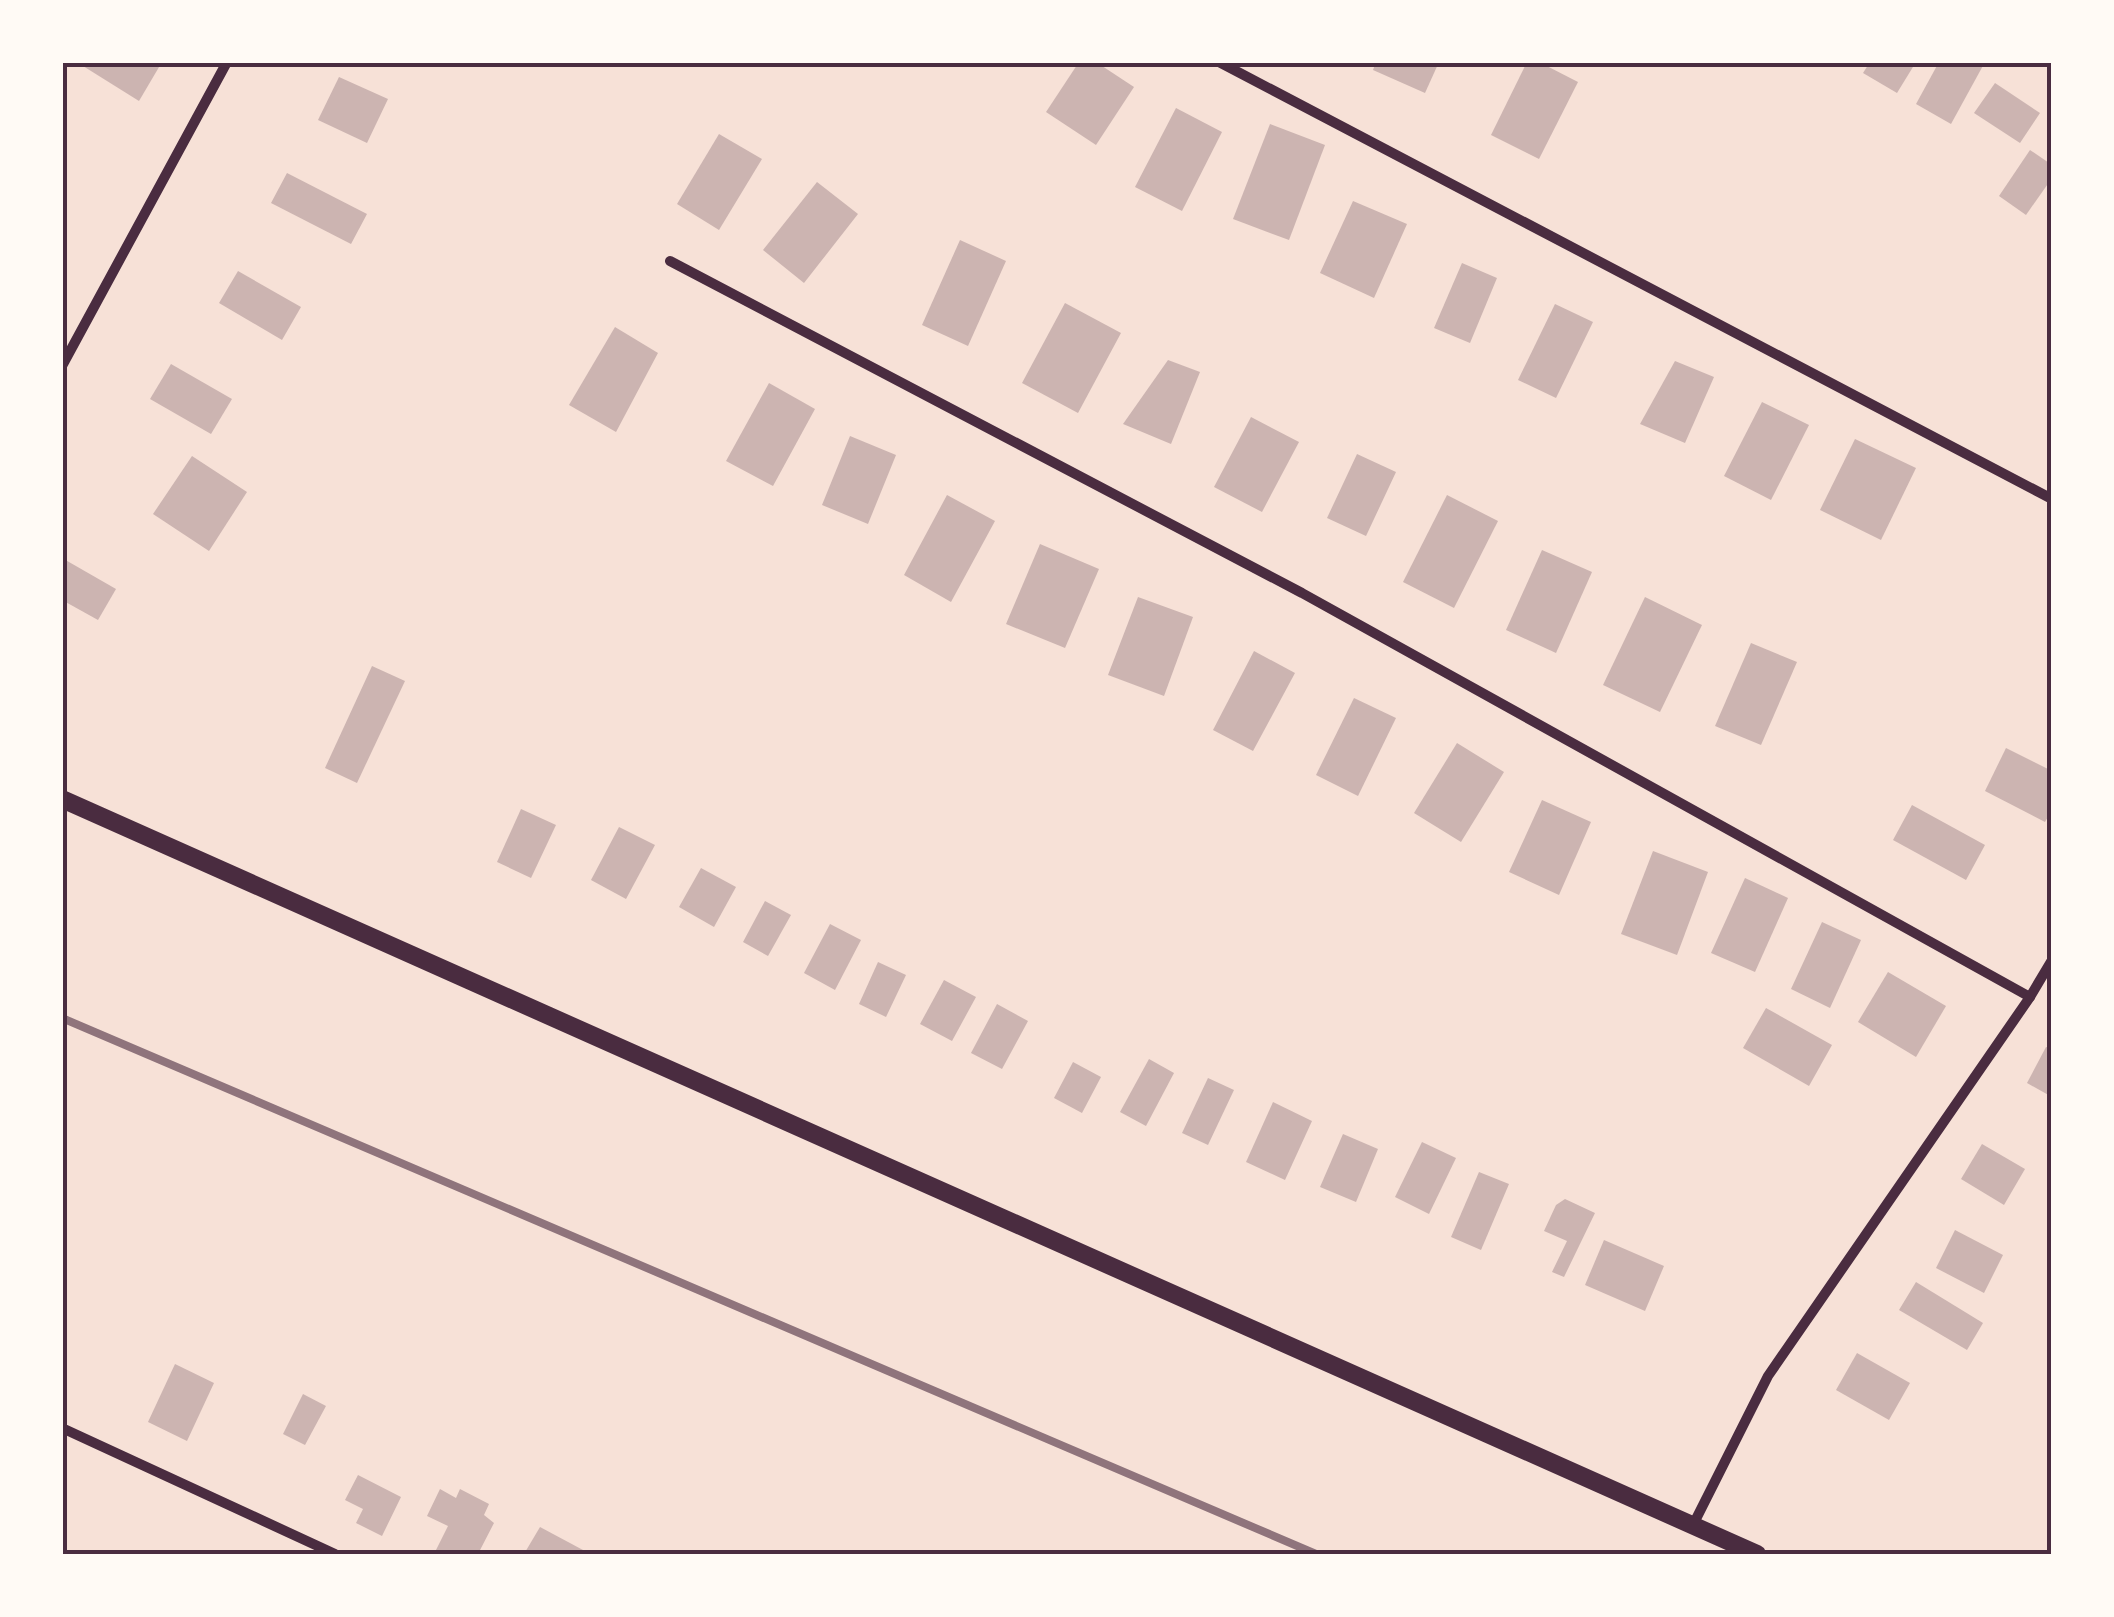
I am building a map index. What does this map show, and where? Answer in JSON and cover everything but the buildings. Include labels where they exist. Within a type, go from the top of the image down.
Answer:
[{"type":"street","points":[[62,366],[227,62]]},
{"type":"street","points":[[1218,62],[2052,498]]},
{"type":"street","points":[[670,261],[1285,584],[2030,997]]},
{"type":"street","points":[[62,798],[1757,1554]]},
{"type":"street","points":[[1693,1525],[1768,1376],[2052,960]]},
{"type":"street","points":[[62,1428],[334,1554]]},
{"type":"railway","points":[[62,1018],[1316,1554]]}]
